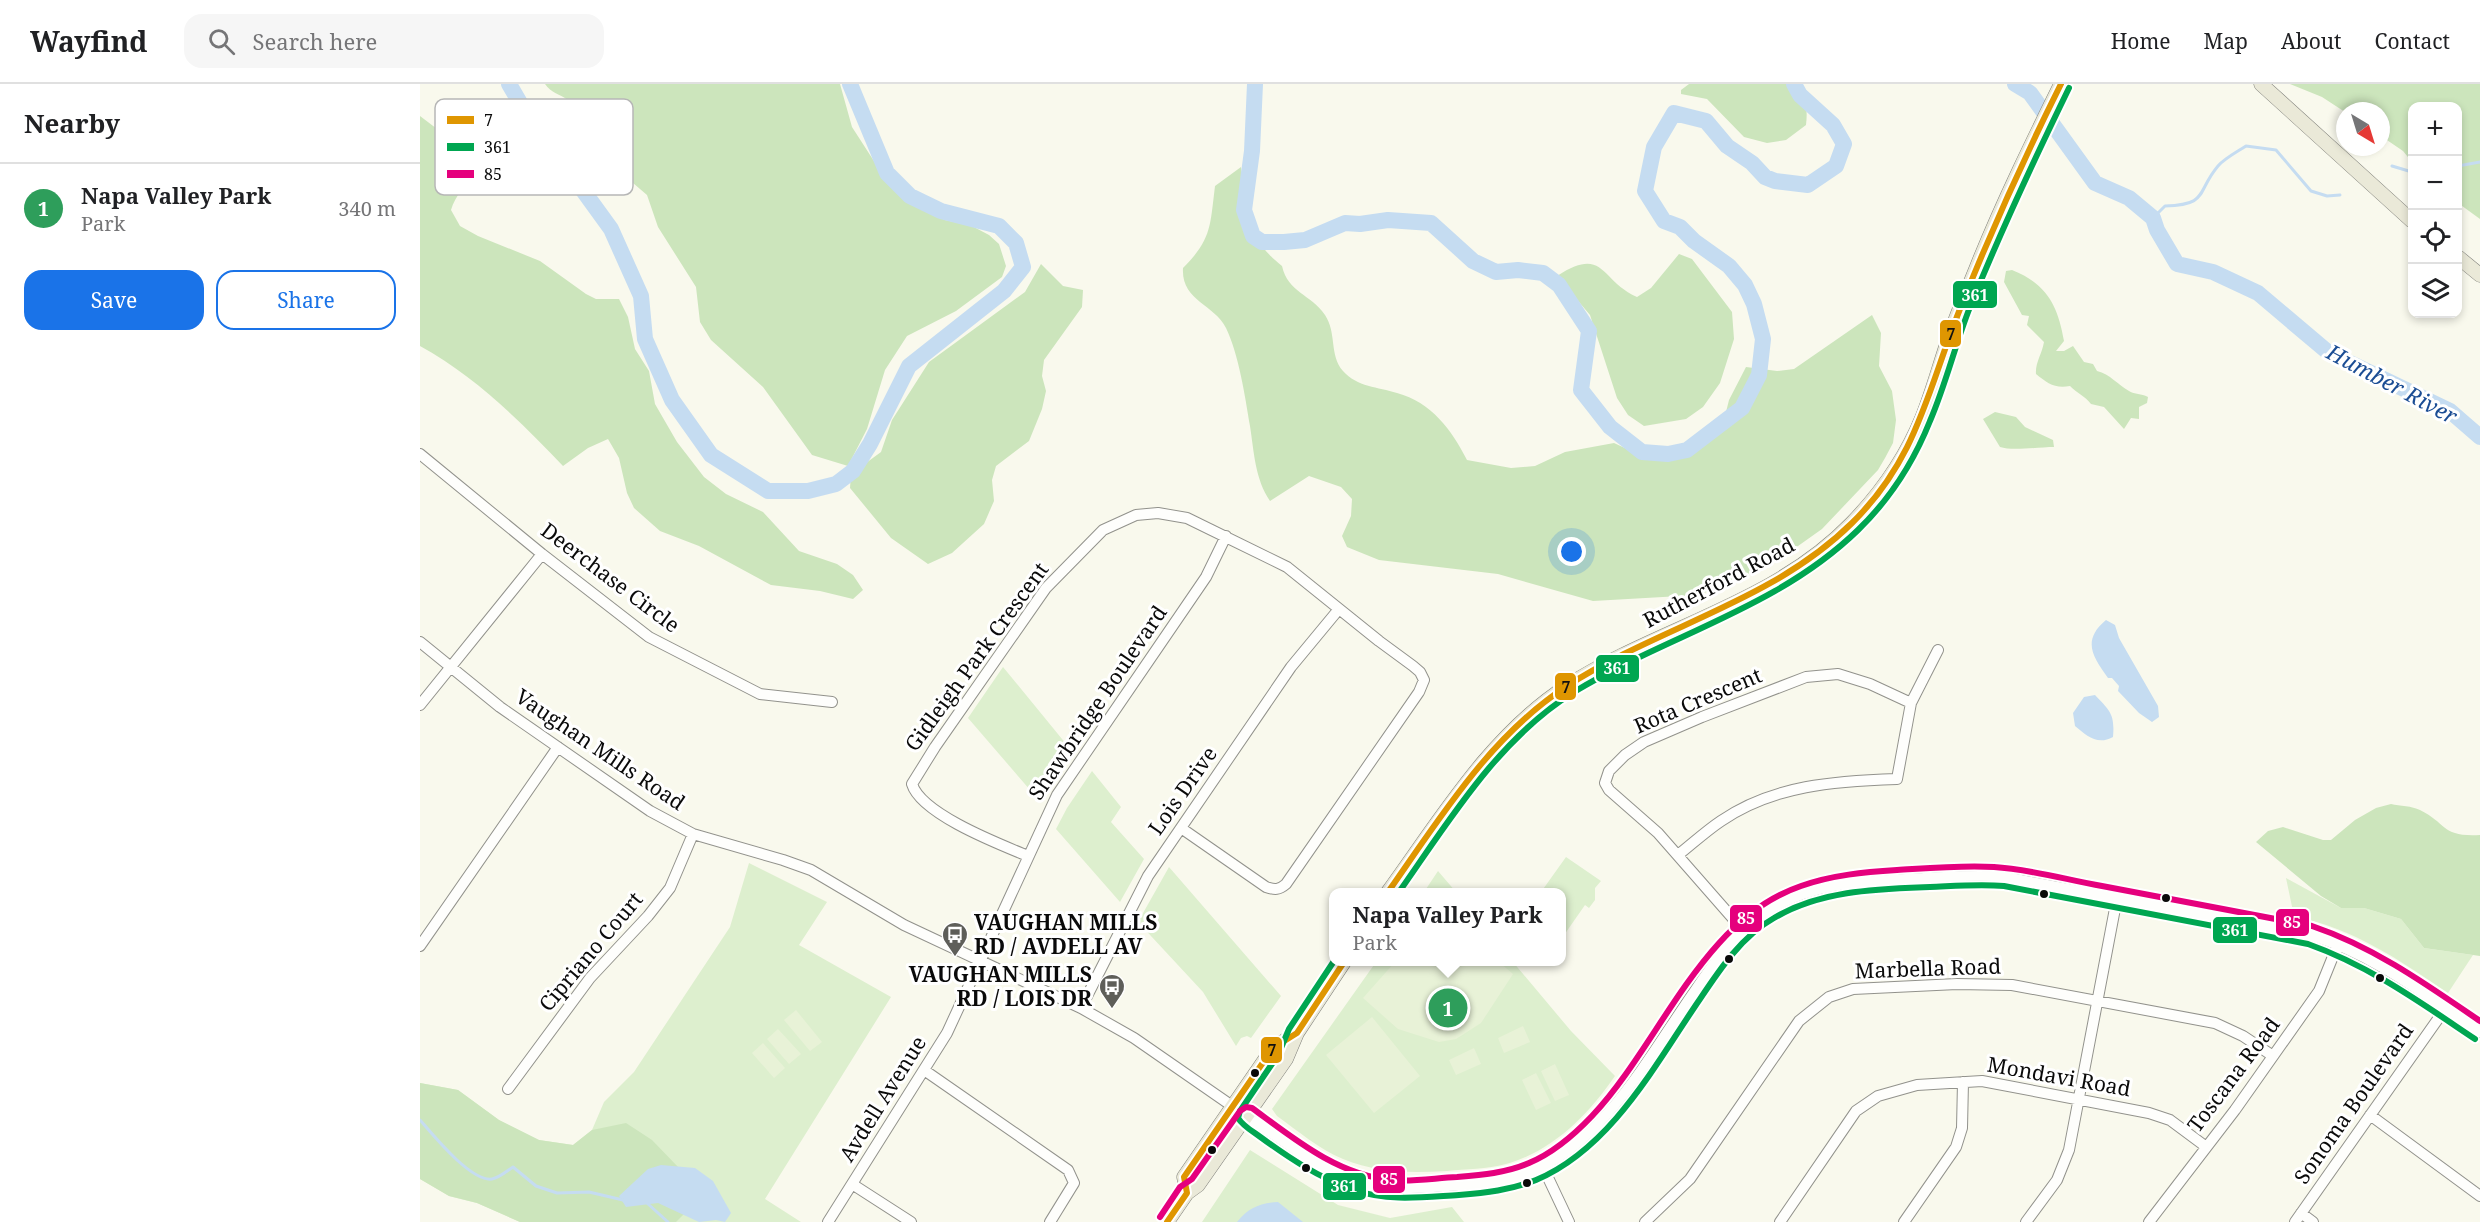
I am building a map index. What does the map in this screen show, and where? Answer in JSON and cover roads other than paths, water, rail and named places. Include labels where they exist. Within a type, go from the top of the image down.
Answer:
[{"type":"main road","name":"Rutherford Road","points":[[1391,888],[1480,766],[1510,733],[1549,699],[1598,669],[1782,578],[1822,550],[1862,512],[1894,469],[1921,421],[1952,331],[1997,218],[2061,84]]},
{"type":"main road","points":[[2261,84],[2408,217]]},
{"type":"main road","points":[[2462,261],[2480,275]]},
{"type":"main road","points":[[1167,1222],[1187,1193],[1198,1185],[1286,1059],[1298,1033],[1341,966]]},
{"type":"main road","points":[[1187,1193],[1184,1177],[1273,1048],[1298,1033]]},
{"type":"street","name":"Deerchase Circle","points":[[420,454],[542,554],[649,637],[760,694],[832,702]]},
{"type":"street","name":"Gidleigh Park Crescent","points":[[1028,856],[986,838],[941,814],[917,795],[912,784],[1036,601],[1103,530],[1129,517],[1158,513],[1187,518],[1287,567],[1413,666],[1424,680],[1413,702],[1286,884],[1274,890],[1266,886],[1181,828]]},
{"type":"street","name":"Shawbridge Boulevard","points":[[981,960],[1057,795],[1206,577],[1226,536]]},
{"type":"street","points":[[420,705],[542,554]]},
{"type":"street","name":"Lois Drive","points":[[1081,1008],[1145,882],[1292,667],[1339,609]]},
{"type":"street","name":"Vaughan Mills Road","points":[[420,642],[500,707],[650,811],[693,834],[806,868],[904,926],[1081,1008],[1134,1038],[1336,1175],[1383,1188],[1400,1190],[1495,1182],[1543,1167],[1575,1145],[1602,1120],[1717,960],[1743,930],[1770,910],[1794,897],[1843,884],[1995,876],[2288,930],[2338,944],[2378,963],[2480,1032]]},
{"type":"street","points":[[1678,855],[1721,820],[1774,794],[1838,781],[1897,778],[1911,703],[1938,650]]},
{"type":"street","name":"Rota Crescent","points":[[1743,930],[1658,833],[1609,790],[1605,783],[1609,771],[1625,755],[1644,742],[1701,717],[1806,677],[1838,674],[1870,684],[1911,703]]},
{"type":"street","points":[[420,946],[558,747]]},
{"type":"street","name":"Cipriano Court","points":[[508,1089],[590,978],[648,916],[670,888],[693,834]]},
{"type":"street","points":[[2026,1222],[2064,1165],[2079,1099],[2117,898]]},
{"type":"street","name":"Toscana Road","points":[[2149,1222],[2205,1146],[2235,1110],[2319,991],[2338,944]]},
{"type":"street","name":"Avdell Avenue","points":[[828,1222],[947,1034],[981,960]]},
{"type":"street","name":"Marbella Road","points":[[1645,1222],[1690,1179],[1798,1021],[1829,996],[1853,989],[1968,984],[2012,985],[2215,1023],[2243,1036],[2273,1056]]},
{"type":"street","name":"Sonoma Boulevard","points":[[2298,1218],[2445,1009]]},
{"type":"street","points":[[924,1070],[1068,1170],[1074,1183],[1050,1222]]},
{"type":"street","points":[[1904,1222],[1956,1147],[1962,1128],[1963,1082]]},
{"type":"street","name":"Mondavi Road","points":[[1780,1222],[1857,1111],[1878,1096],[1917,1085],[1989,1082],[2160,1115],[2205,1146]]},
{"type":"street","points":[[2370,1115],[2480,1196]]},
{"type":"street","points":[[1543,1167],[1569,1222]]},
{"type":"street","points":[[852,1184],[911,1222]]},
{"type":"street","points":[[2298,1218],[2313,1222]]},
{"type":"water","points":[[2106,620],[2115,625],[2119,638],[2158,706],[2159,717],[2152,722],[2139,713],[2118,691],[2119,686],[2112,678],[2108,678],[2094,655],[2092,641],[2094,634]]},
{"type":"water","points":[[2095,695],[2108,709],[2112,718],[2113,737],[2097,740],[2075,726],[2073,713],[2084,697]]},
{"type":"water","points":[[661,1165],[695,1168],[713,1181],[731,1213],[725,1222],[716,1220],[699,1222],[658,1203],[626,1207],[619,1196],[648,1169]]},
{"type":"water","points":[[1278,1202],[1303,1222],[1237,1222],[1255,1207]]},
{"type":"waterway","name":"Humber River","points":[[509,84],[518,99]]},
{"type":"waterway","name":"Humber River","points":[[586,195],[611,229],[641,296],[645,339],[672,400],[711,455],[768,491],[808,491],[836,484],[853,471],[870,444],[909,366],[1004,291],[1023,267],[1016,243],[999,226],[941,211],[910,196],[887,173],[850,84]]},
{"type":"waterway","name":"Humber River","points":[[1255,84],[1252,151],[1244,210],[1253,236],[1262,242],[1284,242],[1305,240],[1345,223],[1360,224],[1388,220],[1431,223],[1473,261],[1496,272],[1518,270],[1543,273],[1559,285],[1589,331],[1581,390],[1610,427],[1642,452],[1668,454],[1687,450],[1742,408],[1759,375],[1763,339],[1754,304],[1745,285],[1729,266],[1694,241],[1680,227],[1664,221],[1645,191],[1654,147],[1674,113],[1706,121],[1727,146],[1752,163],[1765,177],[1775,181],[1808,185],[1836,166],[1844,144],[1833,125],[1800,95],[1794,84]]},
{"type":"waterway","name":"Humber River","points":[[2015,84],[2030,93],[2095,183],[2129,198],[2153,218],[2157,230],[2177,264],[2213,272],[2258,293],[2329,353],[2450,411],[2480,437]]},
{"type":"waterway","points":[[2153,218],[2165,206],[2195,200],[2218,166],[2246,146],[2276,150],[2311,191],[2327,196],[2340,195]]},
{"type":"waterway","points":[[2462,165],[2480,162]]},
{"type":"waterway","points":[[2392,166],[2408,171]]},
{"type":"waterway","points":[[420,1120],[463,1166],[483,1178],[495,1178],[513,1167],[536,1186],[557,1193],[589,1192],[623,1200]]},
{"type":"waterway","points":[[647,1203],[668,1222]]},
{"type":"place","name":"VAUGHAN MILLS RD / AVDELL AV","points":[[955,958]]},
{"type":"place","name":"Napa Valley Park","points":[[1448,1008]]},
{"type":"place","name":"VAUGHAN MILLS RD / LOIS DR","points":[[1112,1010]]}]
